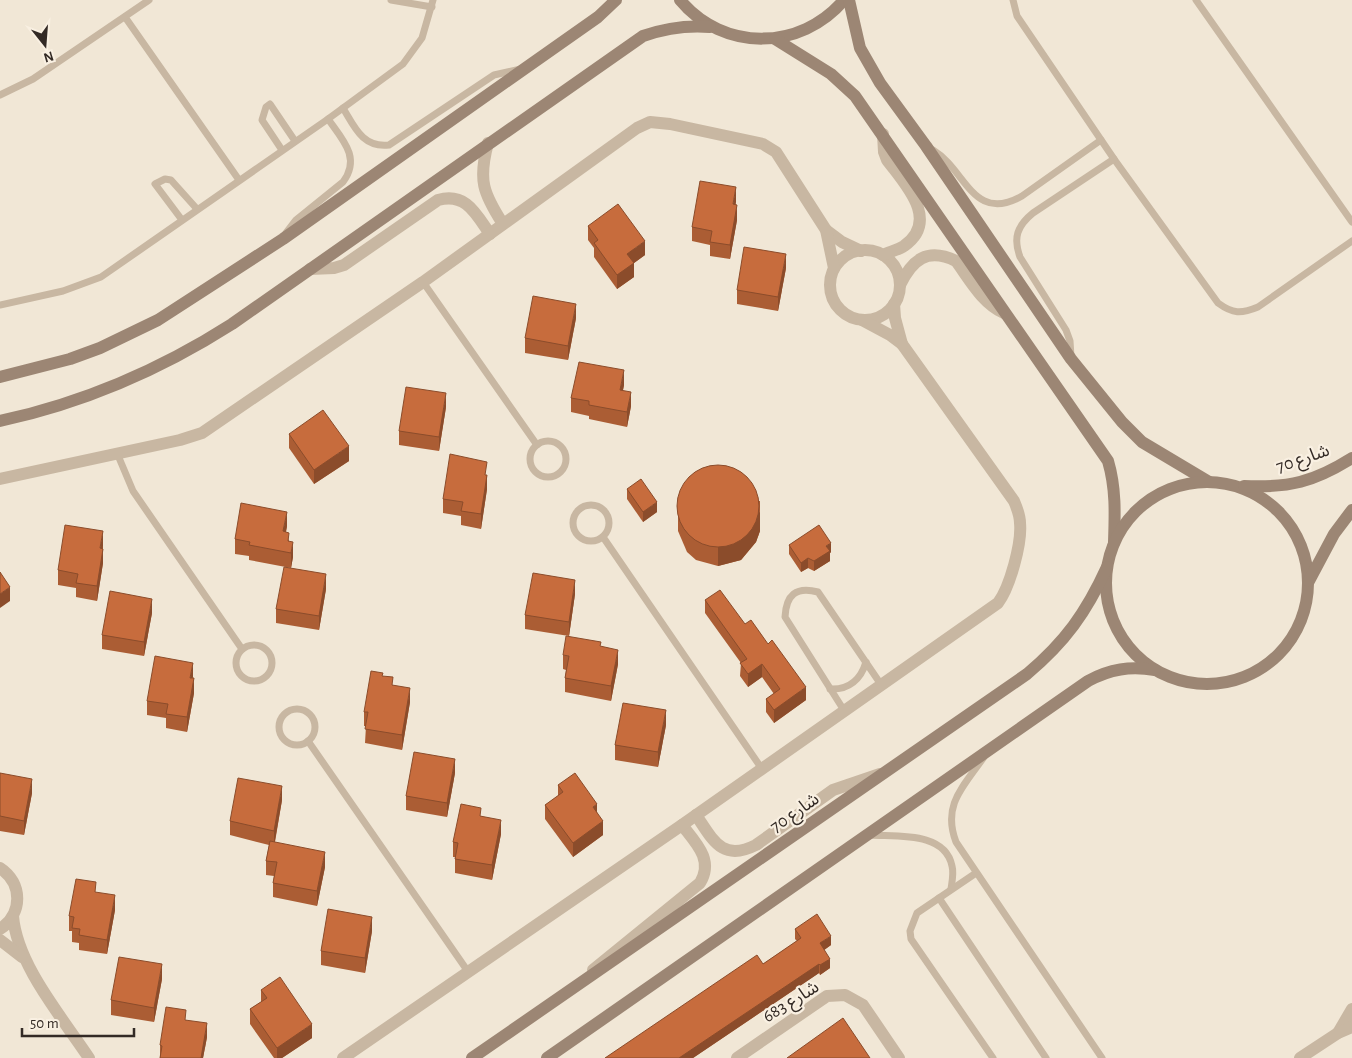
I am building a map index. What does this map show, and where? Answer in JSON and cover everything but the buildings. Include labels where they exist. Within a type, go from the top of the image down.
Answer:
[{"type":"main road","points":[[0,377],[70,359],[130,335],[158,320],[283,240],[598,17],[616,0]]},
{"type":"main road","points":[[680,0],[689,11],[710,27]]},
{"type":"main road","points":[[0,421],[36,413],[95,394],[179,356],[232,324],[643,36],[664,28],[687,26],[710,27],[738,37],[775,39],[808,29],[823,20],[844,0]]},
{"type":"main road","points":[[849,0],[860,48],[880,83],[926,146],[1071,359],[1122,422],[1142,442],[1210,482]]},
{"type":"main road","points":[[775,39],[831,74],[855,96],[1108,461],[1113,478],[1115,498],[1114,542],[1107,567],[1106,592],[1110,615],[1120,637],[1136,656],[1155,670],[1183,682],[1199,684],[1229,682],[1258,671],[1276,657],[1292,639],[1305,611],[1309,581],[1303,549],[1287,520],[1263,498],[1233,485],[1210,482],[1180,486],[1153,498],[1130,517],[1114,542]]},
{"type":"main road","name":"شارع 70","points":[[1233,485],[1276,488],[1297,484],[1333,470],[1352,458]]},
{"type":"main road","points":[[1309,581],[1334,534],[1352,510]]},
{"type":"main road","name":"شارع 70","points":[[472,1058],[1026,674],[1053,652],[1075,627],[1093,598],[1107,567]]},
{"type":"main road","points":[[547,1058],[1100,674],[1127,668],[1155,670]]},
{"type":"street","points":[[0,479],[180,440],[202,432],[423,282],[637,128],[650,122],[670,124],[763,144],[776,152],[826,230],[842,242],[861,251],[883,256],[895,268],[900,285]]},
{"type":"street","points":[[883,134],[884,152],[887,160],[917,201],[920,221],[911,239],[904,246],[883,256]]},
{"type":"street","points":[[488,143],[481,174],[483,188],[488,202],[503,224]]},
{"type":"street","points":[[310,269],[334,268],[344,265],[438,200],[448,197],[464,200],[490,234]]},
{"type":"street","points":[[343,1058],[469,973],[882,686],[998,603],[1007,589],[1020,533],[1019,516],[1014,501],[902,344],[884,331],[844,313],[832,297],[831,278],[834,268],[826,230]]},
{"type":"street","points":[[834,268],[846,257],[861,251]]},
{"type":"street","points":[[902,344],[895,318],[894,304],[900,285],[908,268],[915,262],[931,255],[948,257],[956,261],[986,302],[992,308],[1004,313]]},
{"type":"street","points":[[862,320],[881,316],[894,304]]},
{"type":"street","points":[[696,815],[716,844],[729,851],[743,851],[756,845],[833,790],[855,781],[885,773]]},
{"type":"street","points":[[576,986],[603,960],[700,883],[706,866],[704,855],[682,825]]},
{"type":"street","points":[[0,868],[9,874],[17,890],[18,899],[13,916],[16,938],[24,959],[89,1058]]},
{"type":"street","points":[[0,929],[13,916]]},
{"type":"street","points":[[0,940],[24,959]]},
{"type":"street","name":"شارع 683","points":[[737,1058],[827,996],[845,994],[863,1005],[899,1058]]},
{"type":"street","points":[[1338,1033],[1352,1009]]},
{"type":"street","points":[[1300,1058],[1338,1033],[1352,1027]]},
{"type":"lane","points":[[0,95],[33,79],[149,0]]},
{"type":"lane","points":[[0,305],[63,292],[88,283],[328,119],[403,64],[422,38],[433,3],[391,0]]},
{"type":"lane","points":[[1013,0],[1016,16],[1114,159],[1218,303],[1230,312],[1244,313],[1258,307],[1352,241]]},
{"type":"lane","points":[[1196,0],[1352,222]]},
{"type":"lane","points":[[125,17],[239,180]]},
{"type":"lane","points":[[343,108],[360,135],[368,143],[378,146],[389,146],[494,75],[526,68]]},
{"type":"lane","points":[[282,150],[262,120],[266,107],[270,104],[295,141]]},
{"type":"lane","points":[[283,240],[296,220],[343,182],[349,174],[351,155],[347,145],[328,119]]},
{"type":"lane","points":[[926,146],[944,159],[976,197],[987,203],[999,204],[1011,202],[1022,196],[1101,140]]},
{"type":"lane","points":[[1071,359],[1070,341],[1066,330],[1020,257],[1016,245],[1017,232],[1023,221],[1033,213],[1114,159]]},
{"type":"lane","points":[[182,220],[155,184],[165,179],[176,183],[197,209]]},
{"type":"lane","points":[[423,282],[537,445]]},
{"type":"lane","points":[[555,442],[562,448],[566,457],[565,466],[560,474],[551,477],[542,476],[534,470],[530,462],[531,453],[537,445],[555,442]]},
{"type":"lane","points":[[117,453],[133,491],[242,649]]},
{"type":"lane","points":[[589,505],[598,506],[606,512],[609,520],[608,530],[602,537],[594,541],[584,540],[577,534],[573,526],[574,516],[580,509],[589,505]]},
{"type":"lane","points":[[602,537],[762,769]]},
{"type":"lane","points":[[845,712],[785,617],[785,604],[794,593],[806,589],[818,592],[882,686]]},
{"type":"lane","points":[[260,646],[268,652],[272,661],[270,670],[265,678],[256,681],[247,680],[239,675],[236,666],[237,657],[242,649],[260,646]]},
{"type":"lane","points":[[830,689],[843,688],[854,682],[864,670],[866,662]]},
{"type":"lane","points":[[294,709],[304,710],[311,716],[315,725],[314,734],[308,742],[299,745],[290,744],[282,738],[279,730],[280,720],[286,713],[294,709]]},
{"type":"lane","points":[[308,742],[469,973]]},
{"type":"lane","points":[[988,751],[960,792],[951,811],[950,827],[956,842],[976,873],[1102,1058]]},
{"type":"lane","points":[[869,835],[913,838],[938,844],[948,856],[952,866],[951,889]]},
{"type":"lane","points":[[976,873],[917,913],[913,919],[910,931],[912,939],[993,1058]]},
{"type":"lane","points":[[939,898],[1046,1058]]}]
